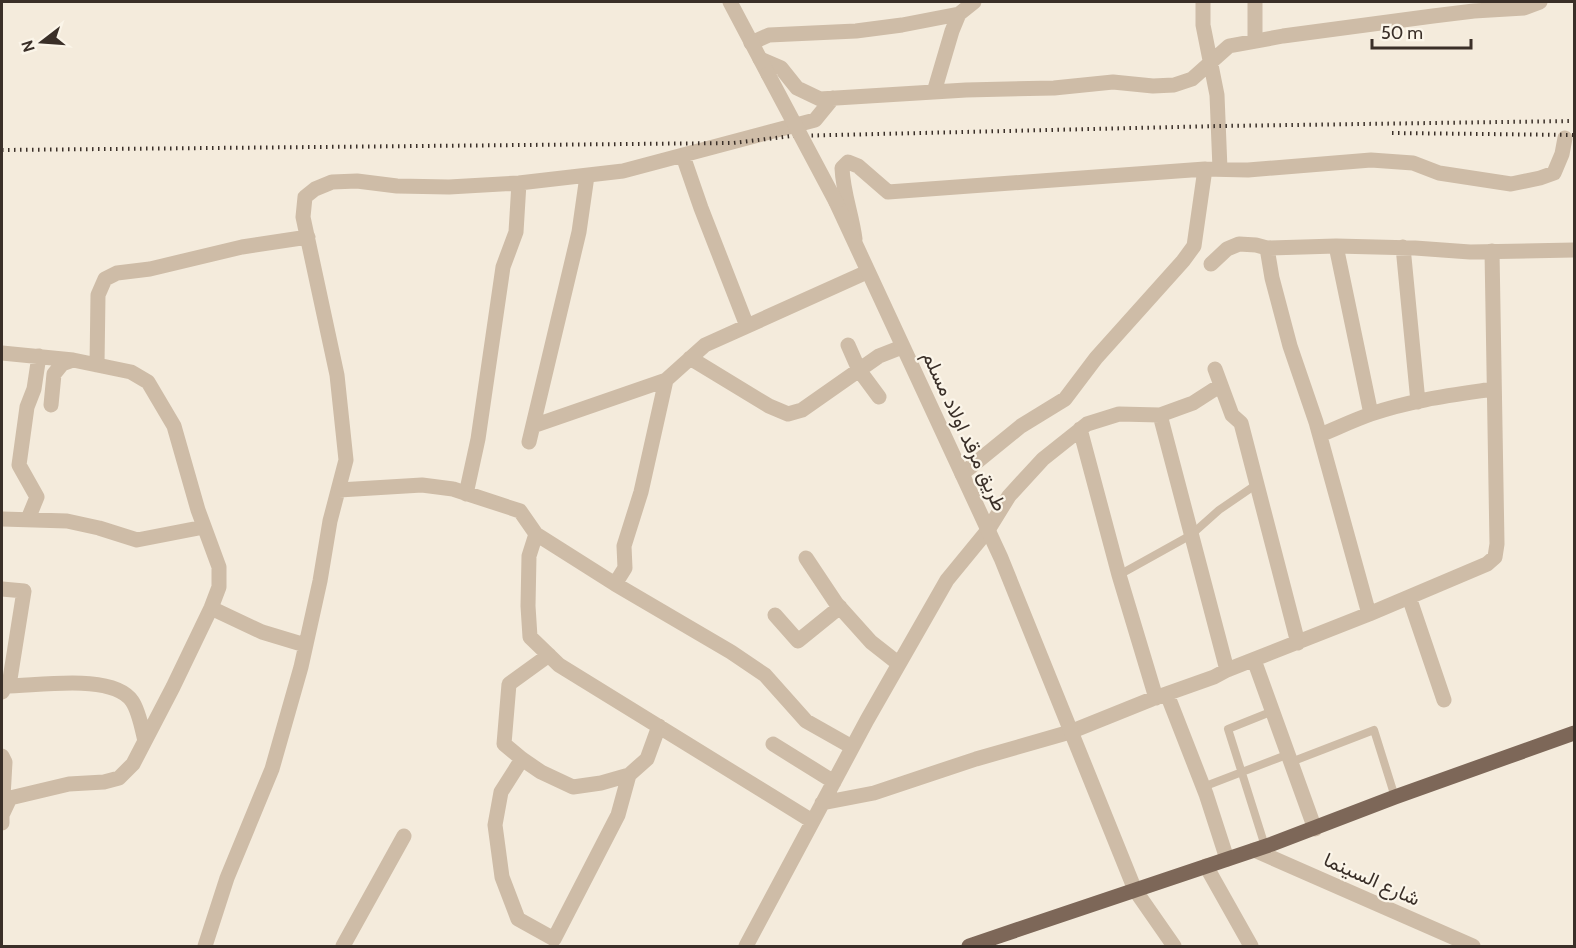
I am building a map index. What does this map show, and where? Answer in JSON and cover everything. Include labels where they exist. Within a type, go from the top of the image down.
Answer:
[{"type":"main road","points":[[969,946],[1260,848],[1575,733]]},
{"type":"street","points":[[751,43],[769,35],[856,31],[902,25],[959,14],[974,2]]},
{"type":"street","points":[[962,474],[1021,426],[1065,399],[1096,358],[1194,246],[1212,169],[1218,95],[1203,25],[1203,2]]},
{"type":"street","points":[[1255,2],[1255,41]]},
{"type":"street","points":[[760,59],[781,68],[797,88],[820,99],[1054,88],[1113,82],[1153,86],[1174,85],[1192,79],[1229,46],[1464,12],[1524,8],[1541,2]]},
{"type":"street","name":"طريق مرقد اولاد مسلم","points":[[734,3],[751,43],[836,202],[988,530],[1135,890],[1174,946]]},
{"type":"street","points":[[934,92],[959,14]]},
{"type":"street","points":[[205,946],[227,878],[272,769],[305,645],[330,520],[346,460],[336,375],[303,217],[305,197],[315,189],[332,182],[357,181],[396,186],[449,186],[519,183],[623,171],[815,120],[834,98]]},
{"type":"street","points":[[855,245],[853,218],[842,183],[842,168],[848,162],[858,166],[888,192],[1212,169],[1248,170],[1371,160],[1413,163],[1439,173],[1511,184],[1540,178],[1554,172],[1562,154],[1565,138]]},
{"type":"street","points":[[683,156],[700,208],[747,326]]},
{"type":"street","points":[[529,442],[579,232],[586,176]]},
{"type":"street","points":[[466,494],[478,439],[503,267],[516,232],[519,183]]},
{"type":"street","points":[[97,365],[98,295],[105,279],[117,273],[150,269],[242,247],[308,237]]},
{"type":"street","points":[[1210,264],[1227,249],[1239,244],[1267,248],[1336,246],[1492,251],[1575,250]]},
{"type":"street","points":[[1336,246],[1371,414]]},
{"type":"street","points":[[1403,247],[1418,402]]},
{"type":"street","points":[[1267,248],[1272,278],[1290,346],[1320,435],[1369,614]]},
{"type":"street","points":[[822,803],[874,793],[976,759],[1070,732],[1214,677],[1487,564],[1495,557],[1497,544],[1492,251]]},
{"type":"street","points":[[533,426],[666,380],[705,345],[867,272]]},
{"type":"street","points":[[848,345],[859,370],[879,397]]},
{"type":"street","points":[[690,358],[769,406],[788,414],[802,410],[879,356],[902,347]]},
{"type":"street","points":[[2,352],[73,360],[131,372],[148,382],[174,426],[204,527],[219,567],[219,587],[211,608],[133,764],[119,778],[104,782],[69,784],[5,797]]},
{"type":"street","points":[[28,519],[37,497],[19,465],[27,407],[34,389],[39,356]]},
{"type":"street","points":[[51,405],[54,374],[62,364],[73,360]]},
{"type":"street","points":[[1215,369],[1232,415],[1242,423],[1298,643]]},
{"type":"street","points":[[615,584],[625,568],[624,546],[641,492],[666,380]]},
{"type":"street","points":[[746,946],[852,747],[947,580],[988,530],[1009,496],[1043,459],[1087,424],[1119,414],[1160,415],[1193,403],[1221,385]]},
{"type":"street","points":[[1320,435],[1371,414],[1418,402],[1494,389]]},
{"type":"street","points":[[1160,415],[1227,670]]},
{"type":"street","points":[[1080,429],[1119,575],[1162,696],[1203,787],[1227,859]]},
{"type":"street","points":[[339,490],[422,485],[453,489],[520,511],[536,534],[615,584],[731,652],[765,675],[806,722],[852,747]]},
{"type":"street","points":[[2,519],[67,521],[137,540],[204,527]]},
{"type":"street","points":[[536,534],[529,556],[530,637],[559,665],[812,821]]},
{"type":"street","points":[[806,558],[840,607],[871,642],[899,664]]},
{"type":"street","points":[[2,589],[24,591],[10,679],[3,688]]},
{"type":"street","points":[[1409,597],[1444,700]]},
{"type":"street","points":[[775,615],[798,641],[840,607]]},
{"type":"street","points":[[211,608],[262,632],[305,645]]},
{"type":"street","points":[[549,655],[509,684],[504,744],[541,772],[573,787],[601,783],[628,775],[646,759],[659,726]]},
{"type":"street","points":[[1254,660],[1316,828]]},
{"type":"street","points":[[3,688],[42,684],[89,684],[120,690],[132,701],[145,741]]},
{"type":"street","points":[[773,744],[834,782]]},
{"type":"street","points":[[2,756],[5,797],[2,823]]},
{"type":"street","points":[[522,759],[501,792],[495,825],[502,877],[518,920],[554,939],[618,814],[628,775]]},
{"type":"street","points":[[343,946],[404,836]]},
{"type":"street","name":"شارع السينما","points":[[1260,848],[1473,946]]},
{"type":"street","points":[[1206,866],[1251,946]]},
{"type":"lane","points":[[1119,575],[1191,535],[1219,510],[1257,484]]},
{"type":"lane","points":[[1260,848],[1242,772],[1228,729],[1273,711]]},
{"type":"lane","points":[[1203,787],[1242,772],[1374,730],[1395,797]]},
{"type":"railway","points":[[2,150],[733,143],[792,136],[1574,121]]},
{"type":"railway","points":[[1392,133],[1574,135]]}]
